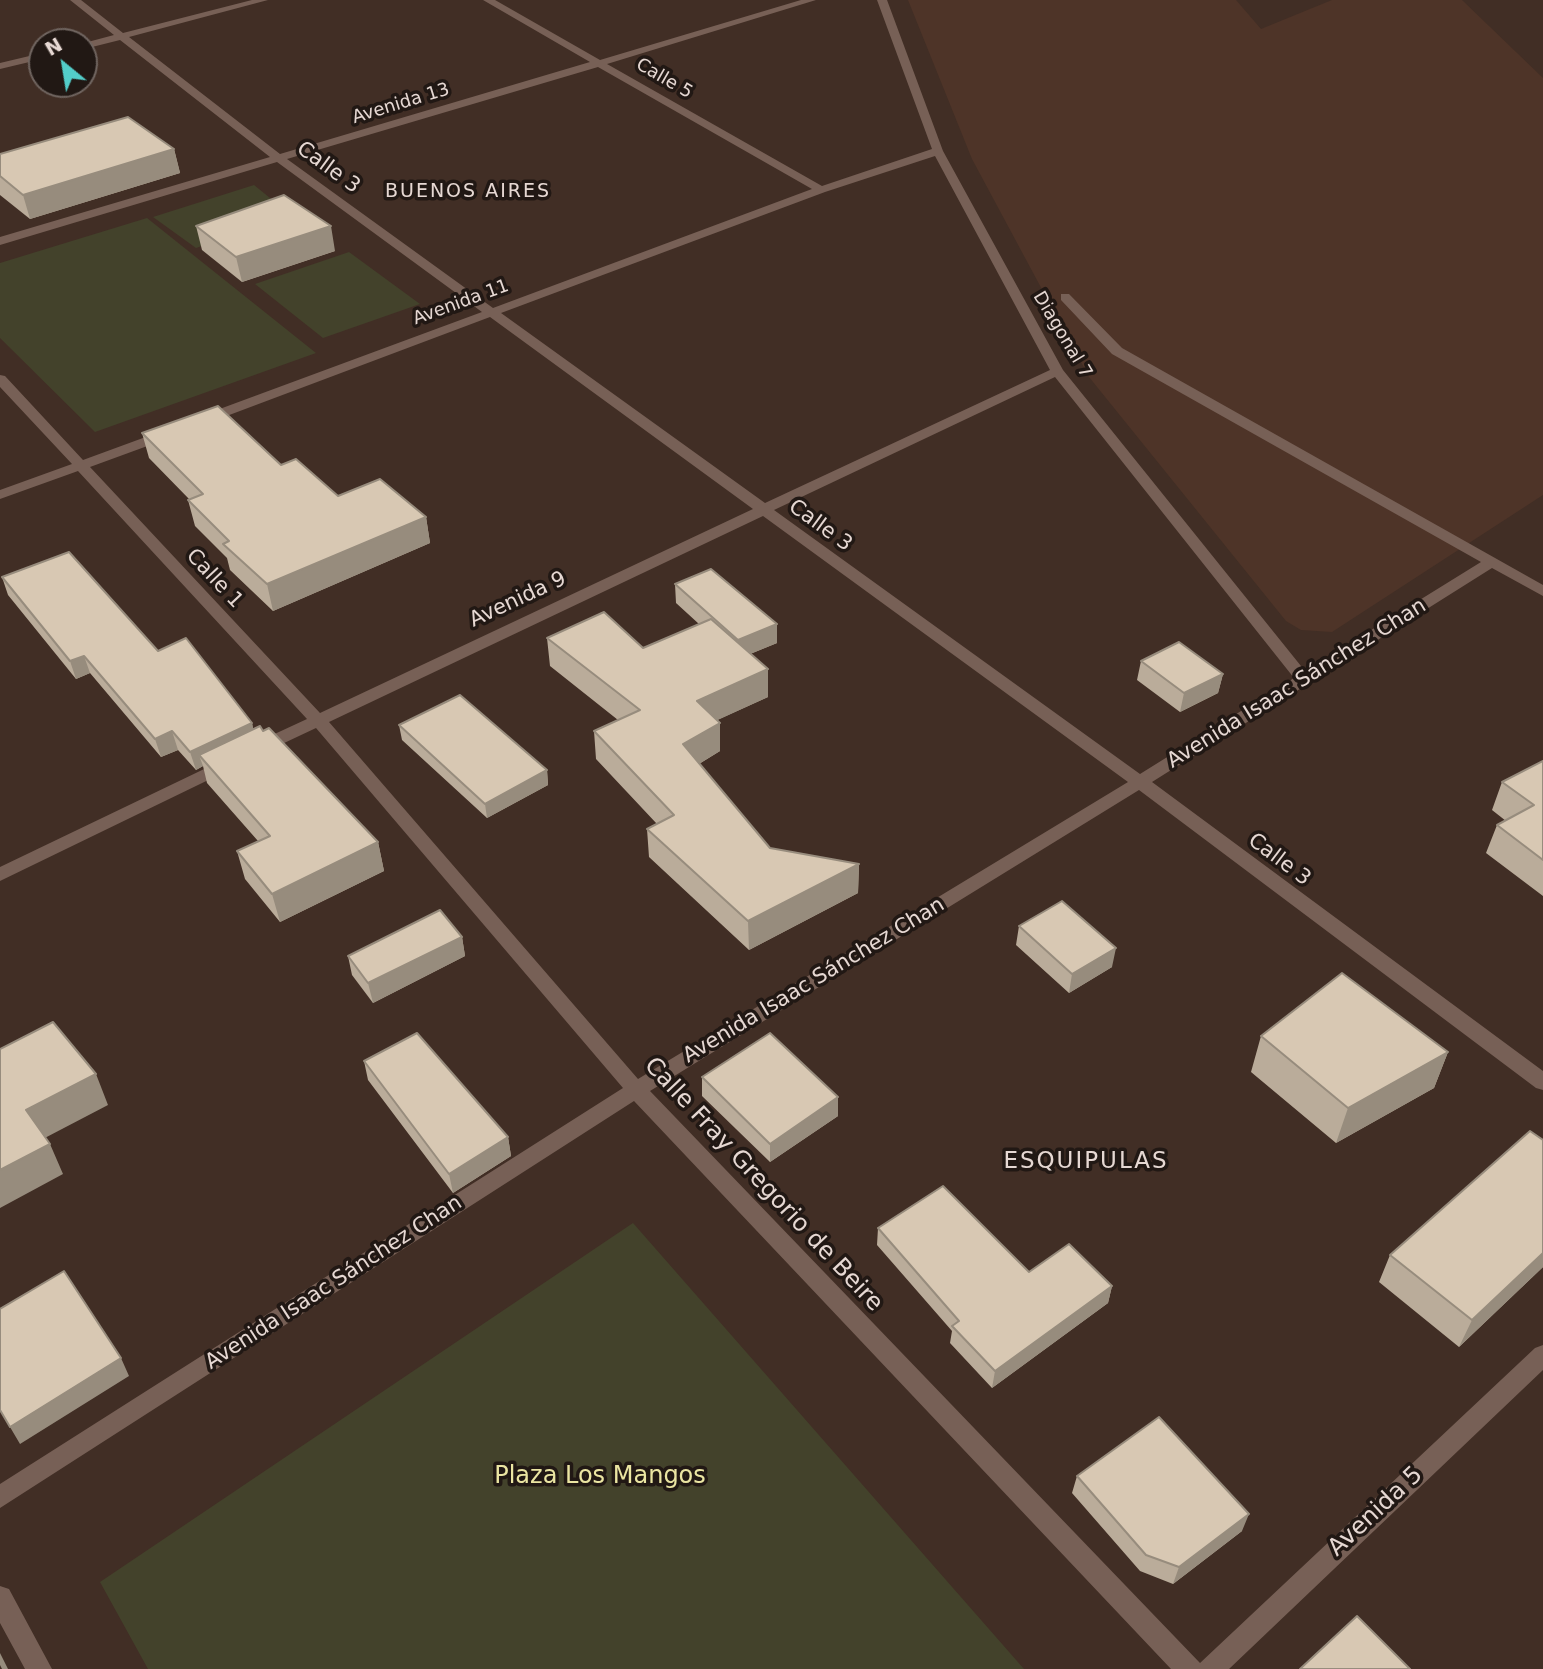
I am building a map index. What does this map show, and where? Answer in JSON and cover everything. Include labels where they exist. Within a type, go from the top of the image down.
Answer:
[{"type":"street","name":"Calle 3","points":[[75,0],[278,158],[1140,782],[1543,1082]]},
{"type":"street","points":[[98,42],[263,0]]},
{"type":"street","name":"Calle 5","points":[[488,0],[821,190]]},
{"type":"street","name":"Avenida 13","points":[[0,241],[811,0]]},
{"type":"street","name":"Diagonal 7","points":[[882,0],[938,151],[1056,371],[1304,680]]},
{"type":"street","points":[[0,66],[28,59]]},
{"type":"street","name":"Avenida 11","points":[[0,495],[821,190],[938,151]]},
{"type":"street","points":[[1065,297],[1117,352],[1543,591]]},
{"type":"street","name":"Avenida 9","points":[[0,875],[318,720],[1056,371]]},
{"type":"street","name":"Calle 1","points":[[0,379],[79,467],[318,720]]},
{"type":"street","name":"Avenida Isaac Sánchez Chan","points":[[0,1497],[636,1090],[1140,782],[1491,562]]},
{"type":"street","name":"Calle Fray Gregorio de Beire","points":[[318,720],[636,1090],[1189,1669]]},
{"type":"street","name":"Avenida 5","points":[[1210,1669],[1543,1355]]},
{"type":"street","points":[[0,1598],[39,1669]]},
{"type":"shaded area","points":[[908,0],[1236,0],[1261,29],[1332,0],[1462,0],[1543,78],[1543,495],[1332,632],[1301,630],[1286,621],[1089,377],[972,159]]},
{"type":"green space","points":[[254,185],[291,215],[196,248],[153,217]]},
{"type":"green space","points":[[147,218],[316,353],[95,432],[0,338],[0,263]]},
{"type":"green space","points":[[349,252],[420,304],[323,338],[255,284]]},
{"type":"green space","name":"Plaza Los Mangos","points":[[633,1223],[1024,1669],[148,1669],[100,1582]]},
{"type":"building","points":[[128,117],[174,149],[23,195],[0,176],[0,154]]},
{"type":"building","points":[[284,195],[331,226],[236,257],[196,226]]},
{"type":"building","points":[[218,406],[281,465],[296,459],[338,496],[380,479],[426,517],[267,584],[223,544],[229,541],[188,500],[203,494],[142,433]]},
{"type":"building","points":[[69,552],[158,651],[186,638],[252,723],[190,752],[172,731],[155,739],[84,656],[70,661],[2,577]]},
{"type":"building","points":[[711,569],[777,624],[738,640],[675,584]]},
{"type":"building","points":[[604,612],[643,648],[711,619],[768,669],[697,701],[720,723],[683,744],[770,848],[859,864],[748,921],[647,829],[674,815],[594,731],[640,710],[547,638]]},
{"type":"building","points":[[1179,642],[1223,674],[1184,693],[1141,661]]},
{"type":"building","points":[[460,695],[547,770],[485,804],[399,725]]},
{"type":"building","points":[[260,726],[263,731],[269,728],[378,842],[272,894],[237,851],[270,836],[199,755]]},
{"type":"building","points":[[1543,761],[1543,860],[1497,825],[1534,805],[1502,782]]},
{"type":"building","points":[[1062,901],[1116,948],[1072,974],[1019,926]]},
{"type":"building","points":[[440,910],[462,937],[368,983],[348,956]]},
{"type":"building","points":[[1342,973],[1448,1052],[1348,1108],[1261,1036]]},
{"type":"building","points":[[53,1022],[96,1074],[26,1110],[50,1144],[0,1170],[0,1049]]},
{"type":"building","points":[[417,1033],[508,1137],[449,1174],[364,1061]]},
{"type":"building","points":[[770,1033],[838,1097],[770,1144],[702,1077]]},
{"type":"building","points":[[1530,1131],[1543,1140],[1543,1253],[1472,1320],[1390,1255]]},
{"type":"building","points":[[943,1186],[1029,1272],[1069,1244],[1112,1286],[995,1371],[952,1326],[959,1321],[878,1228]]},
{"type":"building","points":[[64,1271],[121,1358],[10,1427],[0,1410],[0,1309]]},
{"type":"building","points":[[1159,1417],[1249,1514],[1179,1567],[1146,1555],[1077,1476]]},
{"type":"building","points":[[1357,1616],[1410,1669],[1300,1669]]},
{"type":"district","name":"BUENOS AIRES","points":[[468,192]]},
{"type":"district","name":"ESQUIPULAS","points":[[1086,1162]]}]
